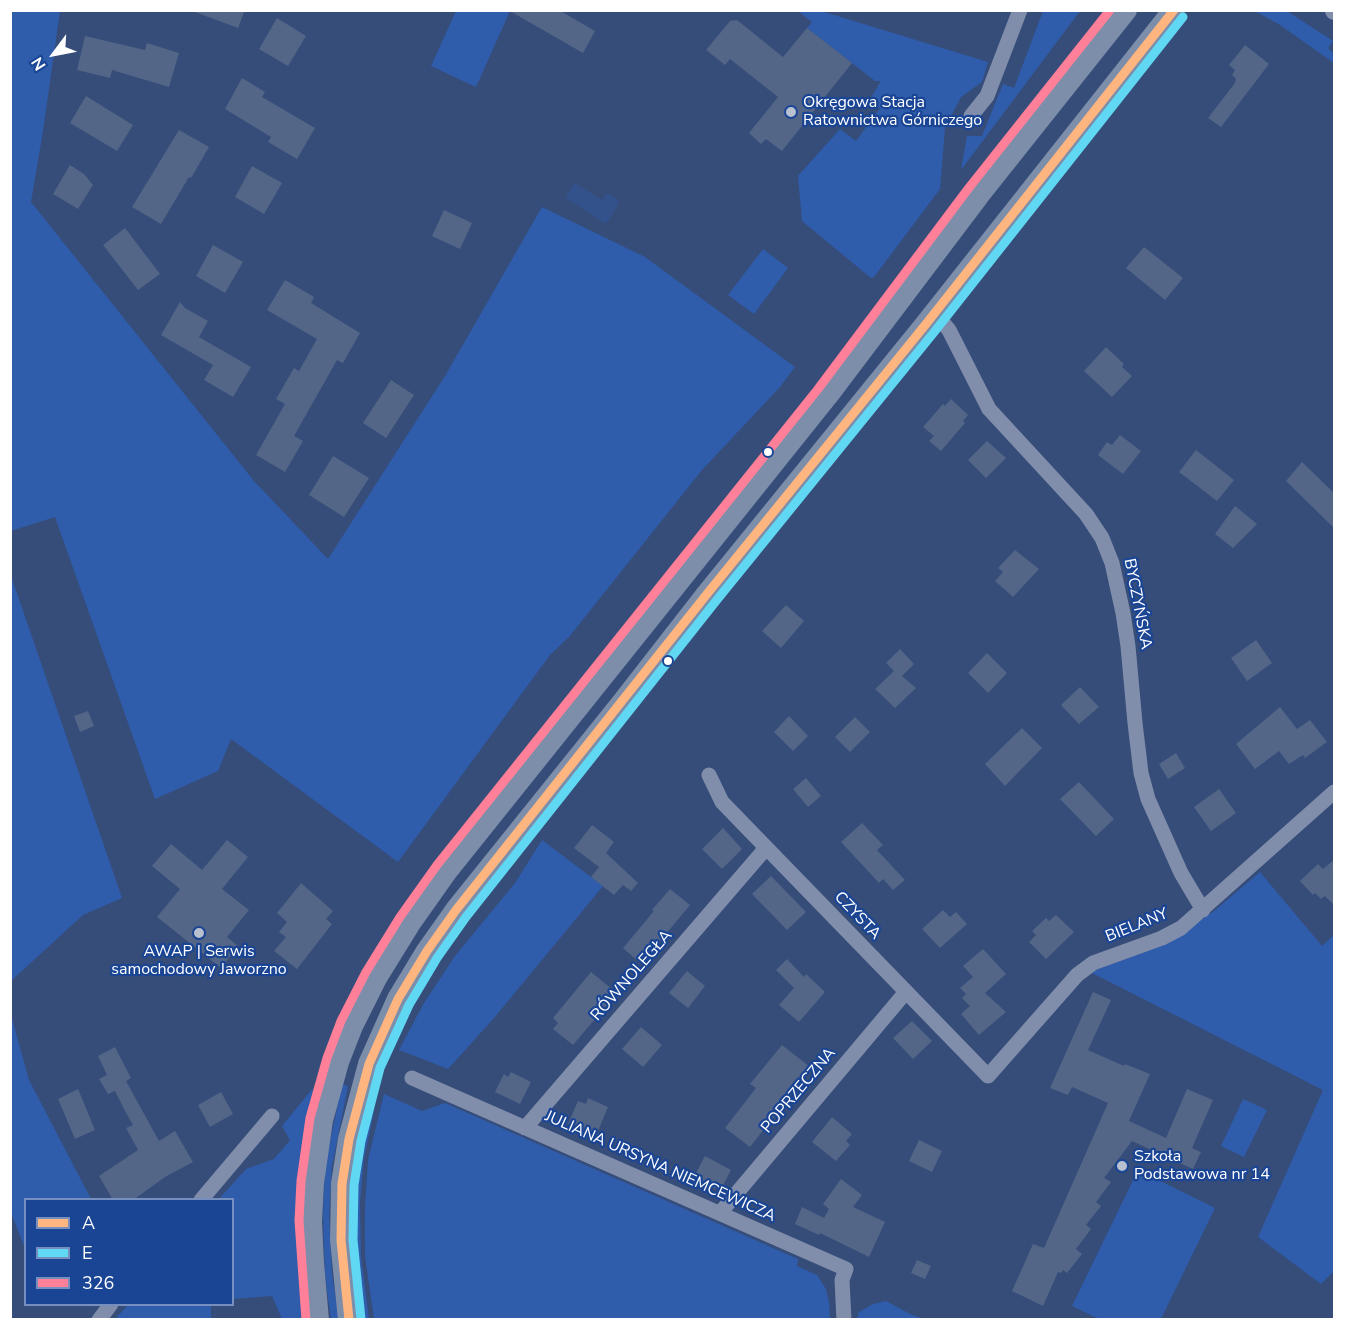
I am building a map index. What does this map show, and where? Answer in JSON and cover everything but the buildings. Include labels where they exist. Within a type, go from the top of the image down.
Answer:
[{"type":"main road","points":[[318,1320],[312,1263],[311,1222],[313,1183],[322,1120],[338,1062],[352,1026],[376,978],[410,923],[446,872],[827,396],[978,196],[1126,10]]},
{"type":"main road","points":[[349,1320],[341,1240],[342,1184],[349,1139],[369,1064],[398,999],[427,951],[456,910],[707,594],[935,313],[1174,10]]},
{"type":"street","points":[[971,116],[987,96],[1020,10]]},
{"type":"street","name":"BYCZYŃSKA","points":[[935,313],[949,330],[989,409],[1086,514],[1102,538],[1112,563],[1123,613],[1135,723],[1148,799],[1180,873],[1203,910]]},
{"type":"street","name":"CZYSTA","points":[[709,775],[722,802],[988,1076]]},
{"type":"street","name":"BIELANY","points":[[988,1076],[1077,975],[1093,963],[1161,938],[1180,928],[1335,792]]},
{"type":"street","name":"RÓWNOLEGŁA","points":[[525,1128],[766,848]]},
{"type":"street","name":"POPRZECZNA","points":[[720,1213],[905,993]]},
{"type":"street","name":"JULIANA URSYNA NIEMCEWICZA","points":[[412,1078],[846,1269],[842,1280],[844,1320]]},
{"type":"street","points":[[203,1198],[272,1116]]},
{"type":"street","points":[[99,1320],[110,1306]]},
{"type":"shaded area","points":[[10,11],[60,11],[31,202],[254,481],[328,559],[445,376],[542,207],[645,257],[795,367],[780,387],[702,470],[569,637],[550,655],[398,862],[231,739],[218,771],[155,799],[55,517],[11,531]]},
{"type":"shaded area","points":[[456,11],[510,11],[476,87],[431,66]]},
{"type":"shaded area","points":[[798,11],[821,11],[988,62],[982,82],[961,97],[945,128],[940,189],[871,278],[802,221],[798,176],[840,129],[856,141],[880,108],[870,99],[881,81],[875,81],[807,28],[812,22]]},
{"type":"shaded area","points":[[1043,11],[1080,11],[961,170],[967,136],[982,136],[1003,84],[1014,88]]},
{"type":"shaded area","points":[[1255,11],[1287,11],[1333,41],[1328,48],[1334,54],[1334,63],[1280,25]]},
{"type":"shaded area","points":[[574,183],[602,200],[607,193],[617,199],[619,203],[606,224],[565,198]]},
{"type":"shaded area","points":[[763,249],[788,268],[754,314],[728,295]]},
{"type":"shaded area","points":[[10,573],[122,898],[83,915],[11,981]]},
{"type":"shaded area","points":[[542,840],[603,886],[494,1018],[448,1069],[399,1050],[424,1003],[455,956],[515,883]]},
{"type":"shaded area","points":[[1260,872],[1322,946],[1334,935],[1334,1271],[1321,1284],[1258,1237],[1323,1090],[1090,972],[1169,943],[1214,911]]},
{"type":"shaded area","points":[[11,1015],[29,1080],[90,1198],[24,1198],[24,1246],[11,1213]]},
{"type":"shaded area","points":[[342,1084],[348,1086],[332,1166],[329,1216],[332,1274],[339,1319],[331,1320],[325,1275],[323,1216],[325,1166]]},
{"type":"shaded area","points":[[313,1088],[299,1172],[299,1262],[306,1319],[282,1319],[272,1296],[234,1299],[234,1198],[220,1198],[246,1169],[274,1159],[290,1140],[282,1126]]},
{"type":"shaded area","points":[[384,1094],[422,1111],[445,1103],[798,1259],[797,1266],[817,1275],[826,1289],[830,1319],[374,1319],[365,1256],[365,1207],[368,1160]]},
{"type":"shaded area","points":[[1243,1099],[1267,1110],[1244,1157],[1221,1146]]},
{"type":"shaded area","points":[[367,1110],[374,1112],[364,1158],[360,1203],[361,1257],[369,1319],[362,1320],[354,1257],[353,1202],[358,1151]]},
{"type":"shaded area","points":[[1138,1170],[1215,1208],[1161,1319],[1099,1319],[1072,1306]]},
{"type":"shaded area","points":[[886,1301],[924,1319],[857,1319],[859,1312],[873,1304]]},
{"type":"shaded area","points":[[127,1306],[211,1306],[211,1319],[115,1319]]},
{"type":"transit line","name":"326","points":[[306,1320],[299,1221],[301,1181],[310,1118],[327,1058],[341,1021],[366,972],[400,917],[437,865],[818,389],[968,189],[1110,10]]},
{"type":"transit line","name":"A","points":[[349,1320],[341,1240],[342,1184],[349,1139],[369,1064],[398,999],[427,951],[456,910],[707,594],[926,324],[1174,10]]},
{"type":"transit line","name":"E","points":[[361,1319],[353,1240],[354,1185],[361,1141],[380,1068],[409,1005],[437,958],[466,917],[716,601],[935,331],[1183,17]]},
{"type":"place","name":"Okręgowa Stacja Ratownictwa Górniczego","points":[[791,112]]},
{"type":"place","name":"AWAP | Serwis samochodowy Jaworzno","points":[[199,933]]},
{"type":"place","name":"Szkoła Podstawowa nr 14","points":[[1122,1166]]}]
